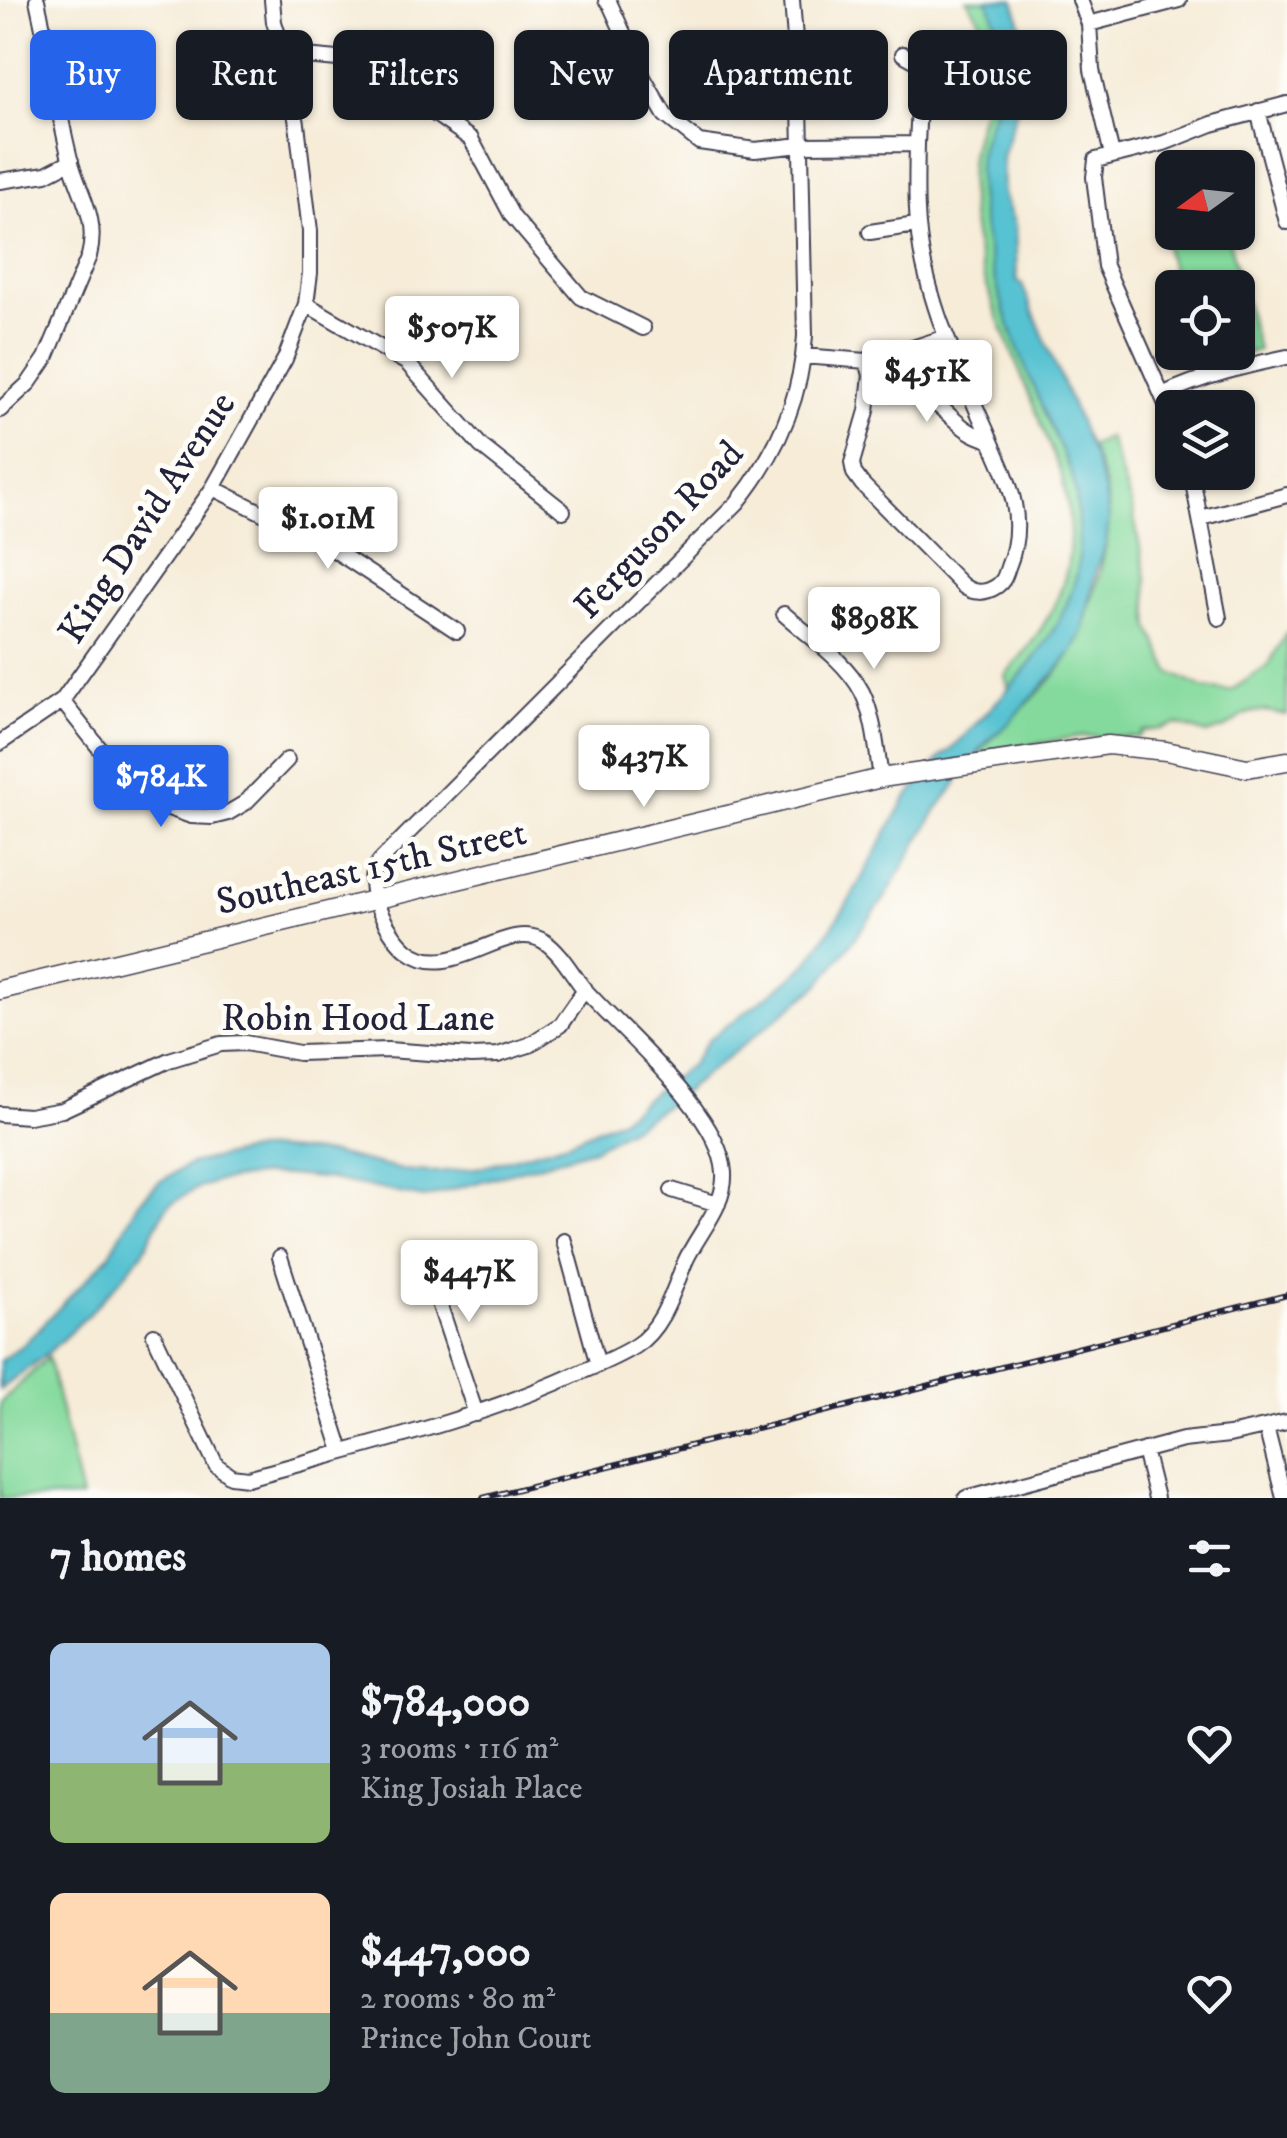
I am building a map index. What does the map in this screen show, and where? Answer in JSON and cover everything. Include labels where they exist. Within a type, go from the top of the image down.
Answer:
[{"type":"main road","name":"Southeast 15th Street","points":[[0,990],[881,778],[1108,745],[1152,749],[1248,768],[1287,761]]},
{"type":"main road","name":"Southeast 15th Street","points":[[1231,764],[1287,747]]},
{"type":"street","points":[[0,410],[46,358],[94,239],[92,219],[70,161],[37,0]]},
{"type":"street","name":"King David Avenue","points":[[272,0],[276,30]]},
{"type":"street","points":[[606,0],[665,116],[700,142],[754,150],[801,144],[917,144]]},
{"type":"street","name":"Ferguson Road","points":[[376,898],[372,878],[378,863],[704,536],[756,479],[772,454],[787,421],[804,356],[800,85],[792,0]]},
{"type":"street","points":[[1080,0],[1089,24],[1098,106],[1112,155]]},
{"type":"street","points":[[1089,24],[1179,0]]},
{"type":"street","points":[[903,54],[921,64],[916,225],[932,297],[1014,499],[1018,530],[1014,554],[1002,582],[981,592],[962,586],[862,484],[852,463],[867,411],[869,368],[874,356],[946,337]]},
{"type":"street","points":[[313,56],[359,60],[472,139],[512,216],[581,297],[643,328]]},
{"type":"street","points":[[1160,390],[1105,266],[1096,160],[1287,104]]},
{"type":"street","points":[[1258,111],[1287,222]]},
{"type":"street","name":"King David Avenue","points":[[0,743],[62,702],[214,488],[285,360],[306,304],[310,273],[310,231],[295,120]]},
{"type":"street","points":[[0,181],[46,174],[70,161]]},
{"type":"street","points":[[870,232],[916,225]]},
{"type":"street","points":[[306,304],[408,363],[481,446],[564,510]]},
{"type":"street","points":[[804,356],[869,368],[932,401],[972,435],[990,440]]},
{"type":"street","points":[[1175,390],[1215,374],[1287,357]]},
{"type":"street","points":[[214,488],[328,546],[458,631]]},
{"type":"street","points":[[1195,490],[1219,618]]},
{"type":"street","points":[[1201,518],[1287,495]]},
{"type":"street","points":[[784,614],[840,663],[863,693],[881,778]]},
{"type":"street","points":[[62,702],[132,789],[149,801],[192,816],[212,817],[245,803],[287,760]]},
{"type":"street","points":[[154,1335],[216,1466],[230,1476],[248,1478],[521,1398],[640,1343],[656,1326],[667,1305],[690,1249],[718,1204],[724,1186],[721,1154],[712,1136],[668,1076],[546,943],[530,936],[506,940],[456,958],[422,958],[400,942],[382,918],[376,898]]},
{"type":"street","name":"Robin Hood Lane","points":[[0,1114],[29,1116],[62,1110],[169,1060],[221,1044],[245,1043],[299,1053],[388,1050],[498,1055],[529,1045],[560,1024],[585,989]]},
{"type":"street","points":[[672,1190],[718,1204]]},
{"type":"street","points":[[564,1242],[598,1365]]},
{"type":"street","points":[[421,1249],[476,1414]]},
{"type":"street","points":[[280,1257],[342,1451]]},
{"type":"street","points":[[966,1498],[1028,1491],[1144,1450],[1287,1422]]},
{"type":"street","points":[[1266,1427],[1284,1498]]},
{"type":"street","points":[[1144,1450],[1156,1498]]},
{"type":"green space","points":[[967,0],[996,0],[1007,20],[1006,30],[985,30]]},
{"type":"green space","points":[[980,120],[1000,120],[997,231],[1083,464],[1085,593],[1012,701],[1005,675],[1054,606],[1069,558],[1070,532],[1061,474],[992,301],[980,261],[970,198],[973,145]]},
{"type":"green space","points":[[1166,250],[1232,250],[1237,270],[1172,270]]},
{"type":"green space","points":[[1109,437],[1132,507],[1146,578],[1150,627],[1170,672],[1203,688],[1230,691],[1268,666],[1287,631],[1287,715],[1253,712],[1207,734],[1177,724],[1143,731],[1139,737],[1081,736],[978,754],[1049,682],[1077,637],[1101,567],[1108,523],[1105,490],[1090,446]]},
{"type":"green space","points":[[48,1357],[82,1498],[0,1498],[0,1403]]},
{"type":"water","points":[[986,0],[1014,0],[1022,30],[997,30]]},
{"type":"water","points":[[991,120],[1013,120],[1002,157],[1003,194],[1015,225],[1017,281],[1094,458],[1109,517],[1106,544],[1096,570],[1083,631],[1073,650],[958,776],[885,898],[819,985],[671,1102],[593,1149],[424,1198],[331,1179],[287,1175],[218,1181],[198,1188],[169,1205],[143,1252],[86,1317],[0,1390],[0,1361],[25,1343],[108,1257],[139,1202],[159,1182],[190,1164],[269,1149],[333,1154],[402,1170],[432,1172],[481,1167],[568,1142],[619,1119],[692,1064],[709,1039],[808,962],[849,901],[905,800],[1043,647],[1069,599],[1077,573],[1076,499],[1071,472],[1009,324],[987,247],[978,169]]},
{"type":"railway","points":[[483,1498],[1287,1295]]}]
